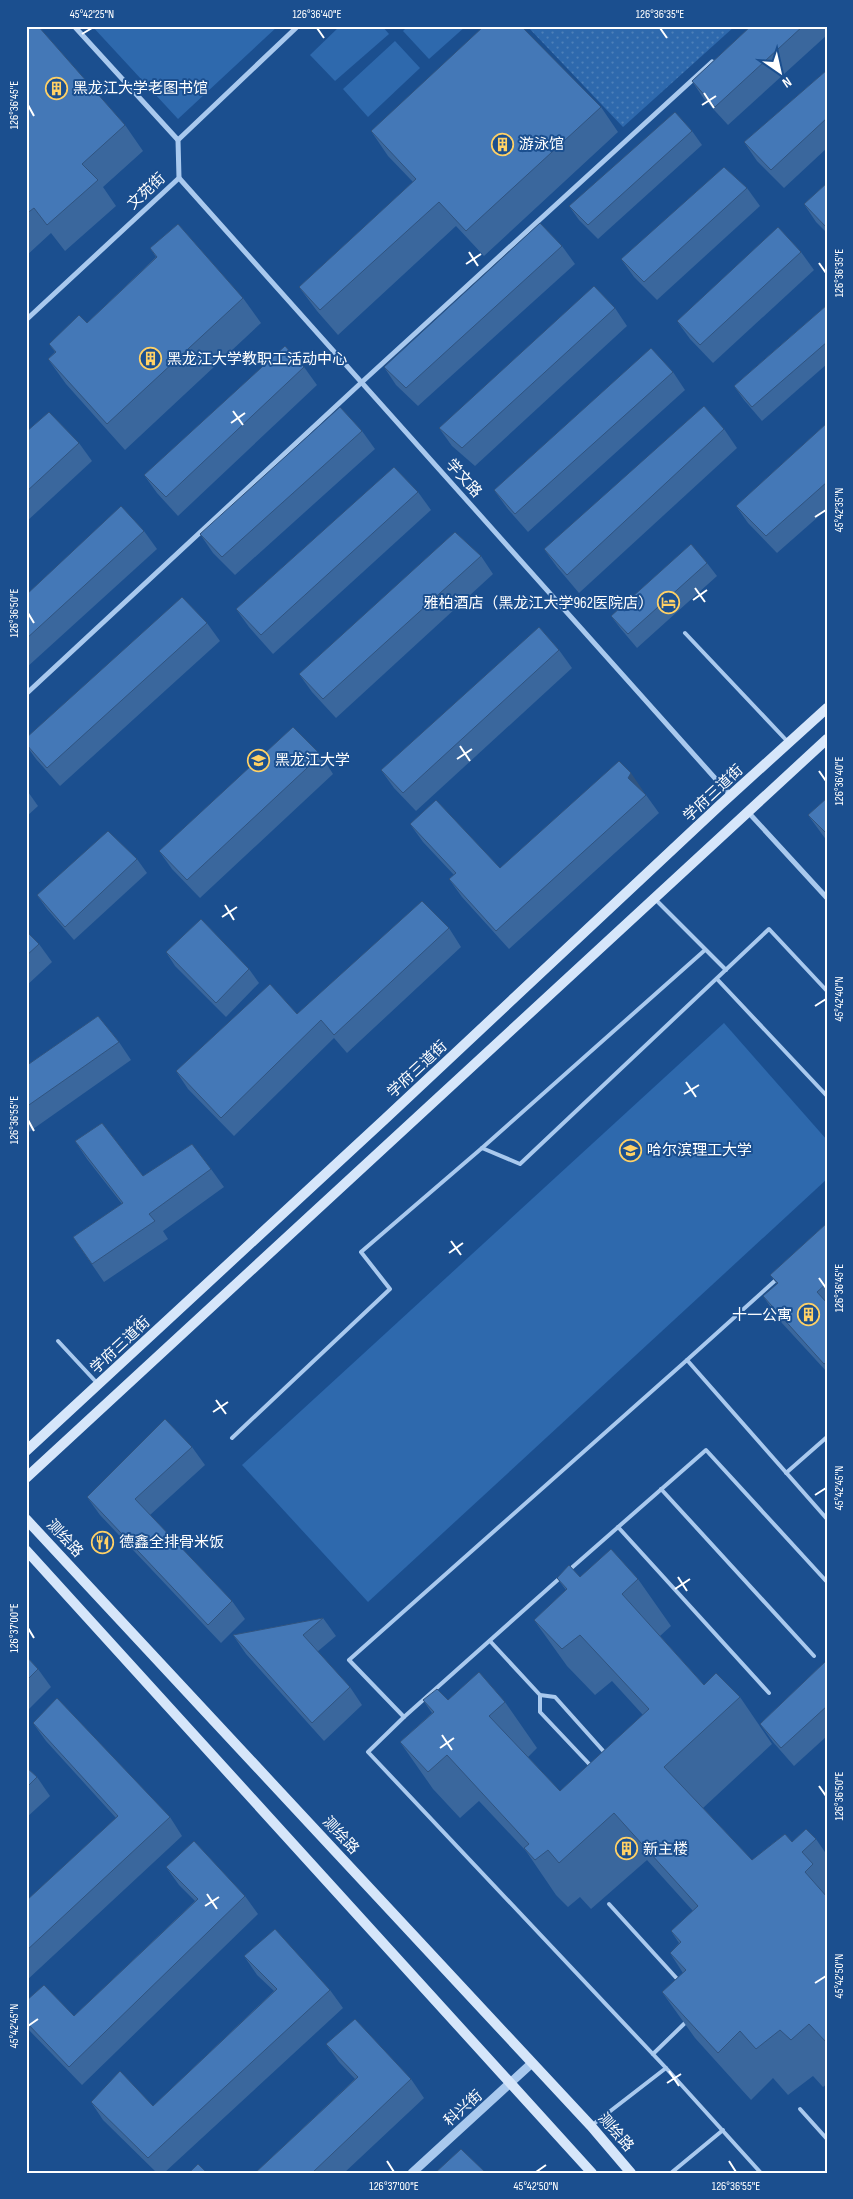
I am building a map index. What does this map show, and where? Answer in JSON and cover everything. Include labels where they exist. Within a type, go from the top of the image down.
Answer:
[{"type":"main road","name":"学府三道街","points":[[26,1452],[730,796],[827,708]]},
{"type":"main road","points":[[26,1478],[827,739]]},
{"type":"main road","name":"测绘路","points":[[26,1519],[591,2126],[631,2173]]},
{"type":"main road","points":[[26,1550],[592,2173]]},
{"type":"street","points":[[74,26],[178,140],[298,26]]},
{"type":"street","points":[[26,694],[362,382],[715,60]]},
{"type":"street","name":"文苑街","points":[[26,320],[179,178],[178,140]]},
{"type":"street","name":"学文路","points":[[179,178],[730,796]]},
{"type":"street","points":[[748,812],[827,898]]},
{"type":"street","name":"科兴街","points":[[412,2173],[532,2063]]},
{"type":"lane","points":[[685,633],[790,743]]},
{"type":"lane","points":[[655,899],[726,970]]},
{"type":"lane","points":[[482,1148],[520,1164],[769,929],[827,991]]},
{"type":"lane","points":[[232,1438],[390,1289],[361,1252],[482,1148],[705,950]]},
{"type":"lane","points":[[717,979],[826,1093]]},
{"type":"lane","points":[[404,1717],[348,1660],[783,1274]]},
{"type":"lane","points":[[58,1341],[99,1384]]},
{"type":"lane","points":[[687,1360],[827,1519]]},
{"type":"lane","points":[[786,1473],[827,1437]]},
{"type":"lane","points":[[761,2173],[653,2054],[368,1752],[490,1640],[706,1450],[827,1582]]},
{"type":"lane","points":[[661,1489],[814,1656]]},
{"type":"lane","points":[[618,1527],[769,1693]]},
{"type":"lane","points":[[490,1640],[540,1695],[555,1698],[613,1761]]},
{"type":"lane","points":[[540,1695],[540,1712],[593,1768]]},
{"type":"lane","points":[[609,1904],[683,1984]]},
{"type":"lane","points":[[653,2054],[688,2020]]},
{"type":"lane","points":[[591,2126],[666,2068]]},
{"type":"lane","points":[[800,2109],[827,2139]]},
{"type":"lane","points":[[671,2173],[723,2130]]},
{"type":"shaded area","points":[[92,26],[278,26],[178,119]]},
{"type":"shaded area","points":[[340,26],[382,26],[389,34],[335,81],[310,55]]},
{"type":"shaded area","points":[[408,26],[466,26],[429,59],[403,31]]},
{"type":"shaded area","points":[[527,26],[735,26],[623,127]]},
{"type":"shaded area","points":[[395,41],[420,68],[368,117],[343,89]]},
{"type":"shaded area","points":[[724,1023],[827,1140],[827,1179],[368,1602],[242,1465]]},
{"type":"building","name":"黑龙江大学老图书馆","points":[[26,26],[38,26],[125,125],[82,164],[98,180],[47,225],[34,208],[26,214]]},
{"type":"building","name":"游泳馆","points":[[484,26],[521,26],[601,107],[466,231],[439,202],[320,310],[299,287],[416,179],[371,131]]},
{"type":"building","points":[[751,26],[803,26],[715,107],[692,81]]},
{"type":"building","points":[[827,70],[827,118],[771,170],[744,142]]},
{"type":"building","points":[[675,112],[692,131],[588,225],[569,206]]},
{"type":"building","points":[[724,167],[747,188],[644,282],[621,259]]},
{"type":"building","points":[[827,183],[827,228],[804,204]]},
{"type":"building","points":[[540,223],[562,246],[406,388],[384,367]]},
{"type":"building","name":"黑龙江大学教职工活动中心","points":[[178,224],[243,298],[107,424],[48,359],[56,352],[49,344],[79,315],[87,323],[157,257],[150,248]]},
{"type":"building","points":[[778,227],[801,252],[700,345],[677,321]]},
{"type":"building","points":[[594,286],[615,308],[462,448],[439,428]]},
{"type":"building","points":[[827,305],[827,342],[752,407],[734,386]]},
{"type":"building","points":[[285,346],[304,367],[166,497],[144,475]]},
{"type":"building","points":[[651,348],[673,372],[515,514],[494,490]]},
{"type":"building","points":[[704,406],[724,429],[567,575],[544,549]]},
{"type":"building","points":[[340,407],[362,431],[222,557],[200,534]]},
{"type":"building","points":[[49,412],[79,443],[26,492],[26,432]]},
{"type":"building","points":[[827,423],[827,482],[766,536],[736,506]]},
{"type":"building","points":[[394,467],[418,492],[261,635],[236,609]]},
{"type":"building","points":[[121,506],[144,531],[26,639],[26,595]]},
{"type":"building","points":[[455,532],[481,556],[323,699],[299,674]]},
{"type":"building","points":[[691,544],[707,563],[628,634],[611,616]]},
{"type":"building","points":[[182,597],[207,623],[47,768],[26,744],[26,738]]},
{"type":"building","points":[[539,627],[559,650],[403,793],[381,770]]},
{"type":"building","points":[[293,727],[321,755],[187,880],[159,851]]},
{"type":"building","points":[[619,761],[631,773],[628,778],[646,795],[496,931],[449,879],[456,873],[410,824],[436,800],[500,868]]},
{"type":"building","points":[[827,798],[827,834],[808,815]]},
{"type":"building","points":[[108,831],[137,859],[65,927],[37,895]]},
{"type":"building","points":[[422,901],[449,928],[334,1035],[321,1020],[221,1118],[176,1071],[270,984],[297,1014]]},
{"type":"building","points":[[201,919],[249,969],[216,1003],[166,952]]},
{"type":"building","points":[[26,931],[39,944],[26,956]]},
{"type":"building","points":[[98,1016],[119,1042],[26,1107],[26,1066]]},
{"type":"building","points":[[102,1123],[143,1176],[192,1144],[211,1169],[149,1214],[155,1221],[92,1264],[73,1237],[123,1203],[75,1141]]},
{"type":"building","points":[[827,1223],[827,1283],[817,1292],[827,1303],[827,1362],[824,1364],[763,1296],[778,1283],[770,1275]]},
{"type":"building","points":[[165,1419],[192,1447],[135,1499],[232,1601],[208,1625],[87,1497]]},
{"type":"building","name":"新主楼","points":[[611,1549],[638,1579],[622,1594],[704,1685],[716,1673],[740,1697],[664,1767],[752,1860],[785,1834],[792,1842],[806,1829],[816,1839],[802,1852],[813,1864],[805,1872],[827,1897],[827,2043],[809,2024],[791,2040],[780,2030],[756,2049],[740,2031],[718,2053],[662,1992],[686,1970],[670,1953],[681,1942],[671,1931],[698,1906],[614,1813],[559,1863],[548,1850],[535,1860],[524,1848],[529,1844],[447,1755],[428,1772],[400,1742],[434,1712],[423,1700],[437,1689],[448,1700],[479,1672],[505,1702],[489,1716],[560,1791],[649,1709],[580,1635],[562,1649],[534,1620],[567,1589],[557,1578],[569,1565],[580,1577]]},
{"type":"building","points":[[323,1618],[303,1635],[350,1687],[312,1723],[233,1635]]},
{"type":"building","points":[[26,1656],[38,1669],[26,1681]]},
{"type":"building","points":[[827,1660],[827,1706],[781,1748],[760,1724]]},
{"type":"building","points":[[57,1698],[170,1817],[26,1951],[26,1901],[118,1816],[33,1723]]},
{"type":"building","points":[[26,1767],[37,1777],[26,1788]]},
{"type":"building","points":[[194,1841],[245,1896],[69,2067],[26,2022],[26,2001],[44,1985],[74,2016],[198,1899],[166,1867]]},
{"type":"building","points":[[275,1929],[330,1990],[148,2158],[91,2102],[120,2071],[153,2106],[277,1989],[244,1956]]},
{"type":"building","points":[[355,2019],[411,2079],[312,2173],[255,2173],[358,2077],[326,2044]]},
{"type":"building","points":[[461,2149],[486,2173],[435,2173]]},
{"type":"building","points":[[198,2164],[207,2173],[189,2173]]},
{"type":"place","name":"黑龙江大学老图书馆","points":[[57,88]]},
{"type":"place","name":"游泳馆","points":[[503,144]]},
{"type":"place","name":"黑龙江大学教职工活动中心","points":[[151,359]]},
{"type":"place","name":"雅柏酒店（黑龙江大学962医院店）","points":[[669,603]]},
{"type":"place","name":"黑龙江大学","points":[[259,760]]},
{"type":"place","name":"哈尔滨理工大学","points":[[631,1150]]},
{"type":"place","name":"十一公寓","points":[[808,1315]]},
{"type":"place","name":"德鑫全排骨米饭","points":[[103,1542]]},
{"type":"place","name":"新主楼","points":[[627,1849]]}]
